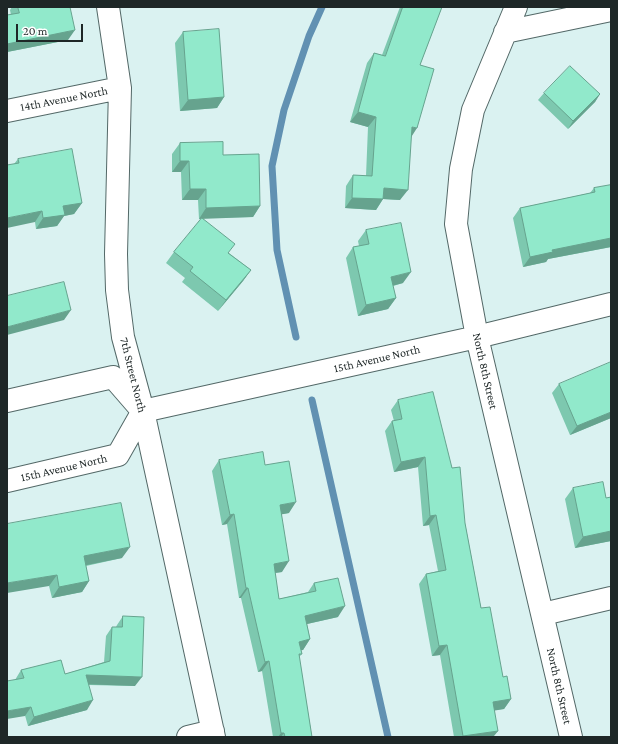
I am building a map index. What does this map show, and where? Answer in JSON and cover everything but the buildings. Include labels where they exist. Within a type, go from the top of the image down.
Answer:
[{"type":"street","name":"7th Street North","points":[[108,7],[120,88],[116,254],[117,290],[123,337],[143,411],[214,734]]},
{"type":"street","name":"North 8th Street","points":[[516,7],[473,110],[461,169],[456,224],[476,337],[571,737]]},
{"type":"street","points":[[505,32],[611,10]]},
{"type":"street","name":"14th Avenue North","points":[[7,111],[120,88]]},
{"type":"street","name":"15th Avenue North","points":[[7,481],[118,455],[143,411],[476,337],[611,304]]},
{"type":"street","points":[[7,401],[113,377],[143,411]]},
{"type":"street","points":[[543,614],[611,598]]},
{"type":"street","points":[[188,737],[214,734]]},
{"type":"waterway","points":[[296,337],[277,250],[272,166],[284,110],[309,36],[322,7]]},
{"type":"waterway","points":[[312,400],[388,737]]}]
